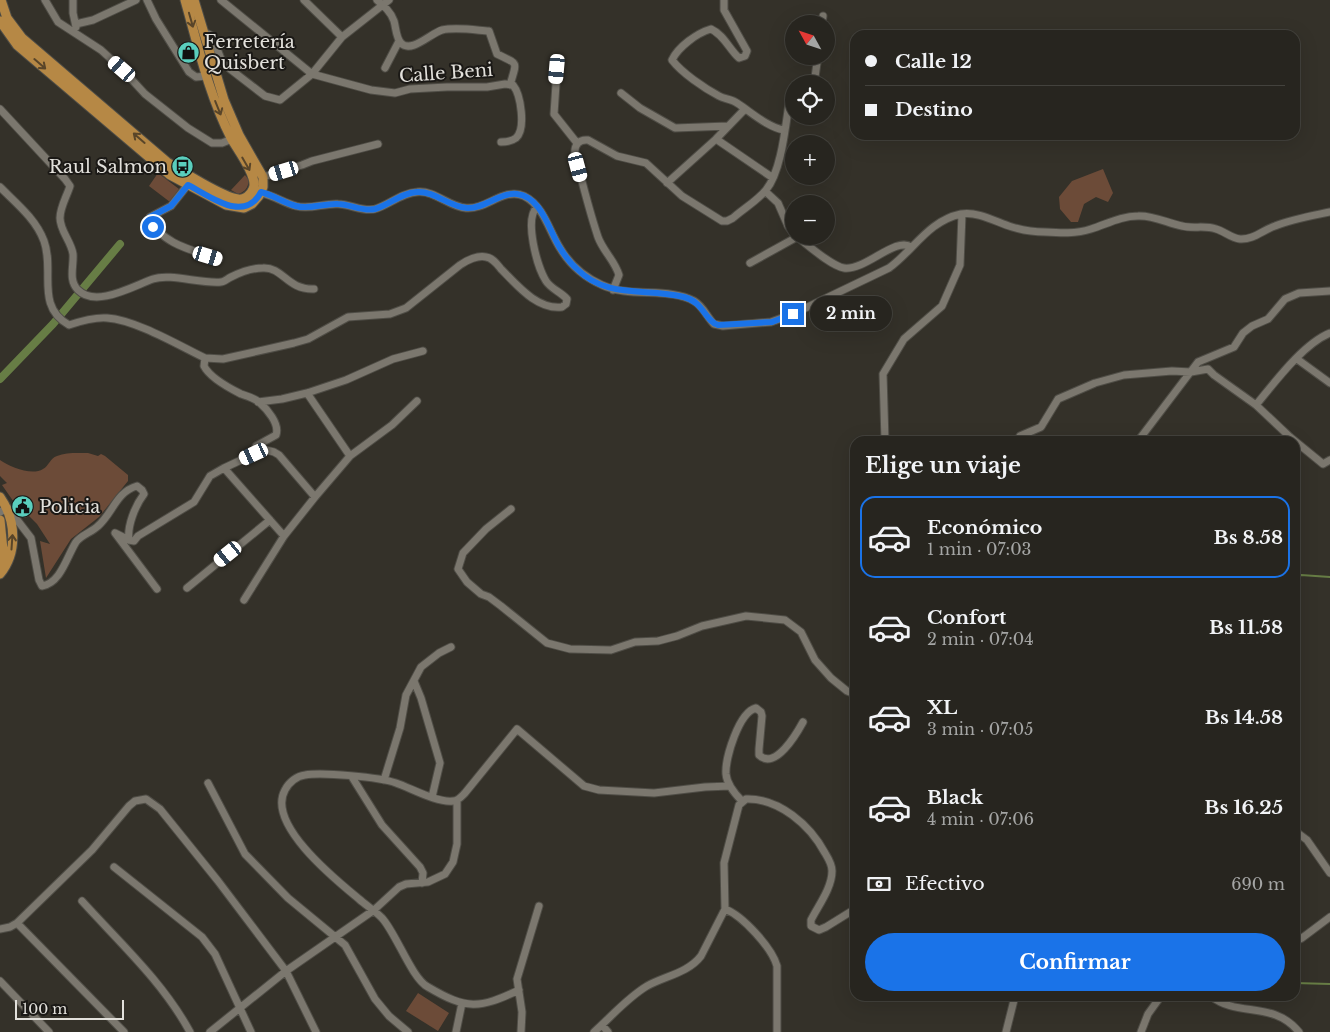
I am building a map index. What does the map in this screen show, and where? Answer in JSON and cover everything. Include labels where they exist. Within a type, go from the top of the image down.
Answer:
[{"type":"main road","points":[[0,0],[8,28],[17,45],[170,175],[190,181],[226,204],[239,208],[252,204],[263,178],[235,137],[216,104],[211,75],[185,0]]},
{"type":"main road","points":[[194,0],[200,39]]},
{"type":"main road","points":[[0,21],[8,28]]},
{"type":"main road","points":[[235,137],[254,178],[257,191]]},
{"type":"main road","points":[[0,497],[4,510],[12,523],[12,550],[7,566],[0,574]]},
{"type":"main road","points":[[0,520],[3,550],[0,570]]},
{"type":"street","points":[[45,0],[58,22],[101,50],[145,94],[194,132],[212,143],[222,143],[235,137]]},
{"type":"street","points":[[73,0],[77,35]]},
{"type":"street","points":[[76,24],[94,20],[136,0]]},
{"type":"street","points":[[148,0],[156,19],[189,72],[196,77],[211,75]]},
{"type":"street","points":[[221,0],[312,74]]},
{"type":"street","points":[[304,0],[342,37]]},
{"type":"street","points":[[724,0],[724,10],[747,51],[745,56],[740,58],[721,36],[711,29],[702,32],[676,53],[672,60],[678,67],[720,97],[736,102],[744,109],[778,129],[784,130]]},
{"type":"street","points":[[200,39],[208,34],[212,36],[223,62],[265,96],[280,100],[312,74],[342,37],[383,2],[394,20],[398,41],[385,68]]},
{"type":"street","points":[[398,41],[408,46],[418,44],[443,30],[489,31],[498,54],[512,60],[514,63],[510,85]]},
{"type":"street","points":[[557,69],[554,114],[577,143]]},
{"type":"street","name":"Calle Beni","points":[[312,74],[371,90],[395,93],[410,89],[510,85],[515,88],[520,101],[520,132],[512,141],[501,142]]},
{"type":"street","points":[[622,93],[640,108],[675,128],[728,126]]},
{"type":"street","points":[[0,109],[66,179],[70,186],[61,210],[60,219],[73,255],[72,277],[76,289],[83,294],[90,297],[114,294],[161,277],[223,282],[244,272],[264,268],[273,270],[298,288],[314,289]]},
{"type":"street","points":[[667,183],[716,139],[744,109]]},
{"type":"street","points":[[613,290],[619,275],[598,238],[594,220],[586,200],[575,154],[574,148],[577,143],[588,140],[624,159],[642,161],[682,196],[722,221],[727,221],[765,191],[773,178],[778,164],[785,124]]},
{"type":"street","points":[[716,139],[773,178]]},
{"type":"street","points":[[263,178],[312,161],[378,144]]},
{"type":"street","points":[[190,181],[171,206],[150,217],[153,227],[174,244],[219,259]]},
{"type":"street","points":[[0,187],[29,216],[44,239],[47,250],[48,296],[52,311],[63,322],[68,325],[93,318],[123,321],[210,360],[223,359],[308,339],[348,318],[390,314],[406,308],[460,264],[482,257],[493,261],[517,285],[539,302],[554,308],[562,307],[566,304],[567,299],[546,281],[538,263],[532,231],[532,218],[537,207]]},
{"type":"street","points":[[257,191],[296,206],[310,208],[338,204],[367,209],[381,206],[409,194],[423,192],[468,209],[517,194],[532,201],[537,207],[560,248],[578,271],[613,290],[685,297],[700,305],[712,322],[718,325],[772,322],[793,314],[889,268],[898,262],[933,226],[962,214],[983,216],[1014,228],[1068,233],[1089,230],[1125,217],[1140,215],[1183,227],[1216,228],[1235,238],[1242,239],[1249,238],[1273,226],[1330,212]]},
{"type":"street","points":[[765,191],[778,203],[785,219]]},
{"type":"street","points":[[884,436],[883,374],[904,340],[942,306],[960,265],[962,214]]},
{"type":"street","points":[[750,263],[785,242]]},
{"type":"street","points":[[808,245],[836,265],[846,268],[863,264],[899,244],[911,247]]},
{"type":"street","points":[[1142,436],[1198,362],[1234,347],[1243,333],[1252,326],[1268,319],[1285,299],[1299,293],[1330,291]]},
{"type":"street","points":[[1256,405],[1319,337],[1330,333]]},
{"type":"street","points":[[258,402],[307,394],[346,380],[393,359],[423,351]]},
{"type":"street","points":[[205,358],[204,366],[209,374],[258,402],[275,421],[278,429],[276,435],[256,446],[254,454]]},
{"type":"street","points":[[1297,359],[1330,383]]},
{"type":"street","points":[[1020,436],[1041,426],[1058,399],[1088,386],[1124,375],[1172,371],[1190,372],[1208,369],[1256,405],[1289,436]]},
{"type":"street","points":[[307,394],[350,456]]},
{"type":"street","points":[[244,600],[284,536],[350,456],[392,425],[417,401]]},
{"type":"street","points":[[1300,445],[1323,464],[1330,460]]},
{"type":"street","points":[[157,589],[115,532],[134,541],[138,536],[194,502],[210,476],[266,450],[279,455],[315,497]]},
{"type":"street","points":[[224,468],[284,536]]},
{"type":"street","points":[[4,510],[31,538],[39,580],[42,586],[48,585],[55,580],[78,540],[97,527],[128,488],[137,486],[144,494],[136,505],[129,527],[129,540]]},
{"type":"street","points":[[512,509],[486,528],[463,553],[458,569],[467,582],[481,594],[501,606],[547,643],[570,649],[611,650],[635,642],[658,641],[702,626],[746,616],[785,620],[801,632],[815,660],[831,678],[850,692]]},
{"type":"street","points":[[187,588],[270,520]]},
{"type":"street","points":[[384,780],[400,728],[406,695],[421,667],[451,647]]},
{"type":"street","points":[[414,680],[440,763],[432,797]]},
{"type":"street","points":[[742,801],[730,786],[726,774],[729,754],[746,712],[756,708],[761,712],[759,755],[765,758],[772,758],[782,751],[794,738],[803,722]]},
{"type":"street","points":[[519,990],[489,1003],[475,1006],[462,1003],[425,986],[417,976],[384,920],[330,874],[296,838],[285,817],[281,804],[284,790],[288,784],[306,774],[384,780],[452,802],[458,800],[465,793],[517,729],[584,786],[599,790],[654,793],[730,786]]},
{"type":"street","points":[[352,777],[382,824],[420,867],[423,872],[422,883]]},
{"type":"street","points":[[208,783],[245,854],[288,898],[346,945],[375,999],[405,1031]]},
{"type":"street","points":[[0,929],[17,923],[92,850],[129,806],[135,801],[146,799],[160,809],[218,881],[286,971],[316,1032]]},
{"type":"street","points":[[594,1032],[630,998],[646,986],[696,963],[725,909],[724,863],[739,805],[742,801],[750,799],[778,806],[806,827],[822,847],[830,862],[832,871],[823,897],[811,920],[811,926],[819,930],[850,913]]},
{"type":"street","points":[[210,1032],[286,971],[374,910],[399,887],[437,879],[445,874],[451,867],[458,844],[458,800]]},
{"type":"street","points":[[1300,835],[1307,840],[1330,872]]},
{"type":"street","points":[[114,867],[202,938],[214,954],[251,1032]]},
{"type":"street","points":[[82,901],[166,994],[179,1010],[190,1032]]},
{"type":"street","points":[[521,1032],[522,1012],[517,979],[539,906]]},
{"type":"street","points":[[725,909],[744,921],[774,956],[778,966],[777,1032]]},
{"type":"street","points":[[1300,939],[1330,916]]},
{"type":"street","points":[[17,923],[124,1032]]},
{"type":"street","points":[[0,982],[49,1032]]},
{"type":"street","points":[[1006,1032],[1015,1001]]},
{"type":"street","points":[[1141,1032],[1148,1014],[1157,1001]]},
{"type":"street","points":[[1219,1001],[1226,1005],[1268,1012],[1281,1017],[1299,1032]]},
{"type":"street","points":[[456,1032],[462,1003]]},
{"type":"street","points":[[602,1025],[608,1032]]},
{"type":"shaded area","points":[[1103,169],[1113,193],[1108,202],[1096,197],[1084,204],[1078,222],[1071,222],[1060,209],[1059,197],[1072,181]]},
{"type":"shaded area","points":[[158,173],[179,189],[170,202],[149,186]]},
{"type":"shaded area","points":[[245,175],[249,180],[246,189],[238,194],[231,190]]},
{"type":"shaded area","points":[[72,453],[105,456],[128,475],[128,481],[99,517],[71,539],[46,578],[40,541],[50,544],[37,524],[29,516],[25,518],[2,485],[7,483],[0,476],[0,460],[15,468],[33,472],[43,469],[55,457]]},
{"type":"shaded area","points":[[418,993],[449,1013],[438,1031],[406,1011]]},
{"type":"waterway","points":[[0,379],[53,324],[120,244]]},
{"type":"waterway","points":[[1300,575],[1330,577]]},
{"type":"waterway","points":[[1300,983],[1330,984]]},
{"type":"place","name":"Ferretería Quisbert","points":[[188,52]]},
{"type":"place","name":"Raul Salmon","points":[[183,167]]},
{"type":"place","name":"Policia","points":[[23,507]]},
{"type":"route","points":[[153,227],[150,217],[171,206],[188,185],[226,204],[239,208],[252,204],[261,192],[296,206],[310,208],[338,204],[367,209],[373,209],[401,196],[416,192],[439,197],[468,209],[511,194],[517,194],[532,201],[537,207],[560,248],[578,271],[613,290],[685,297],[700,305],[714,324],[723,326],[772,322],[793,314]]}]
